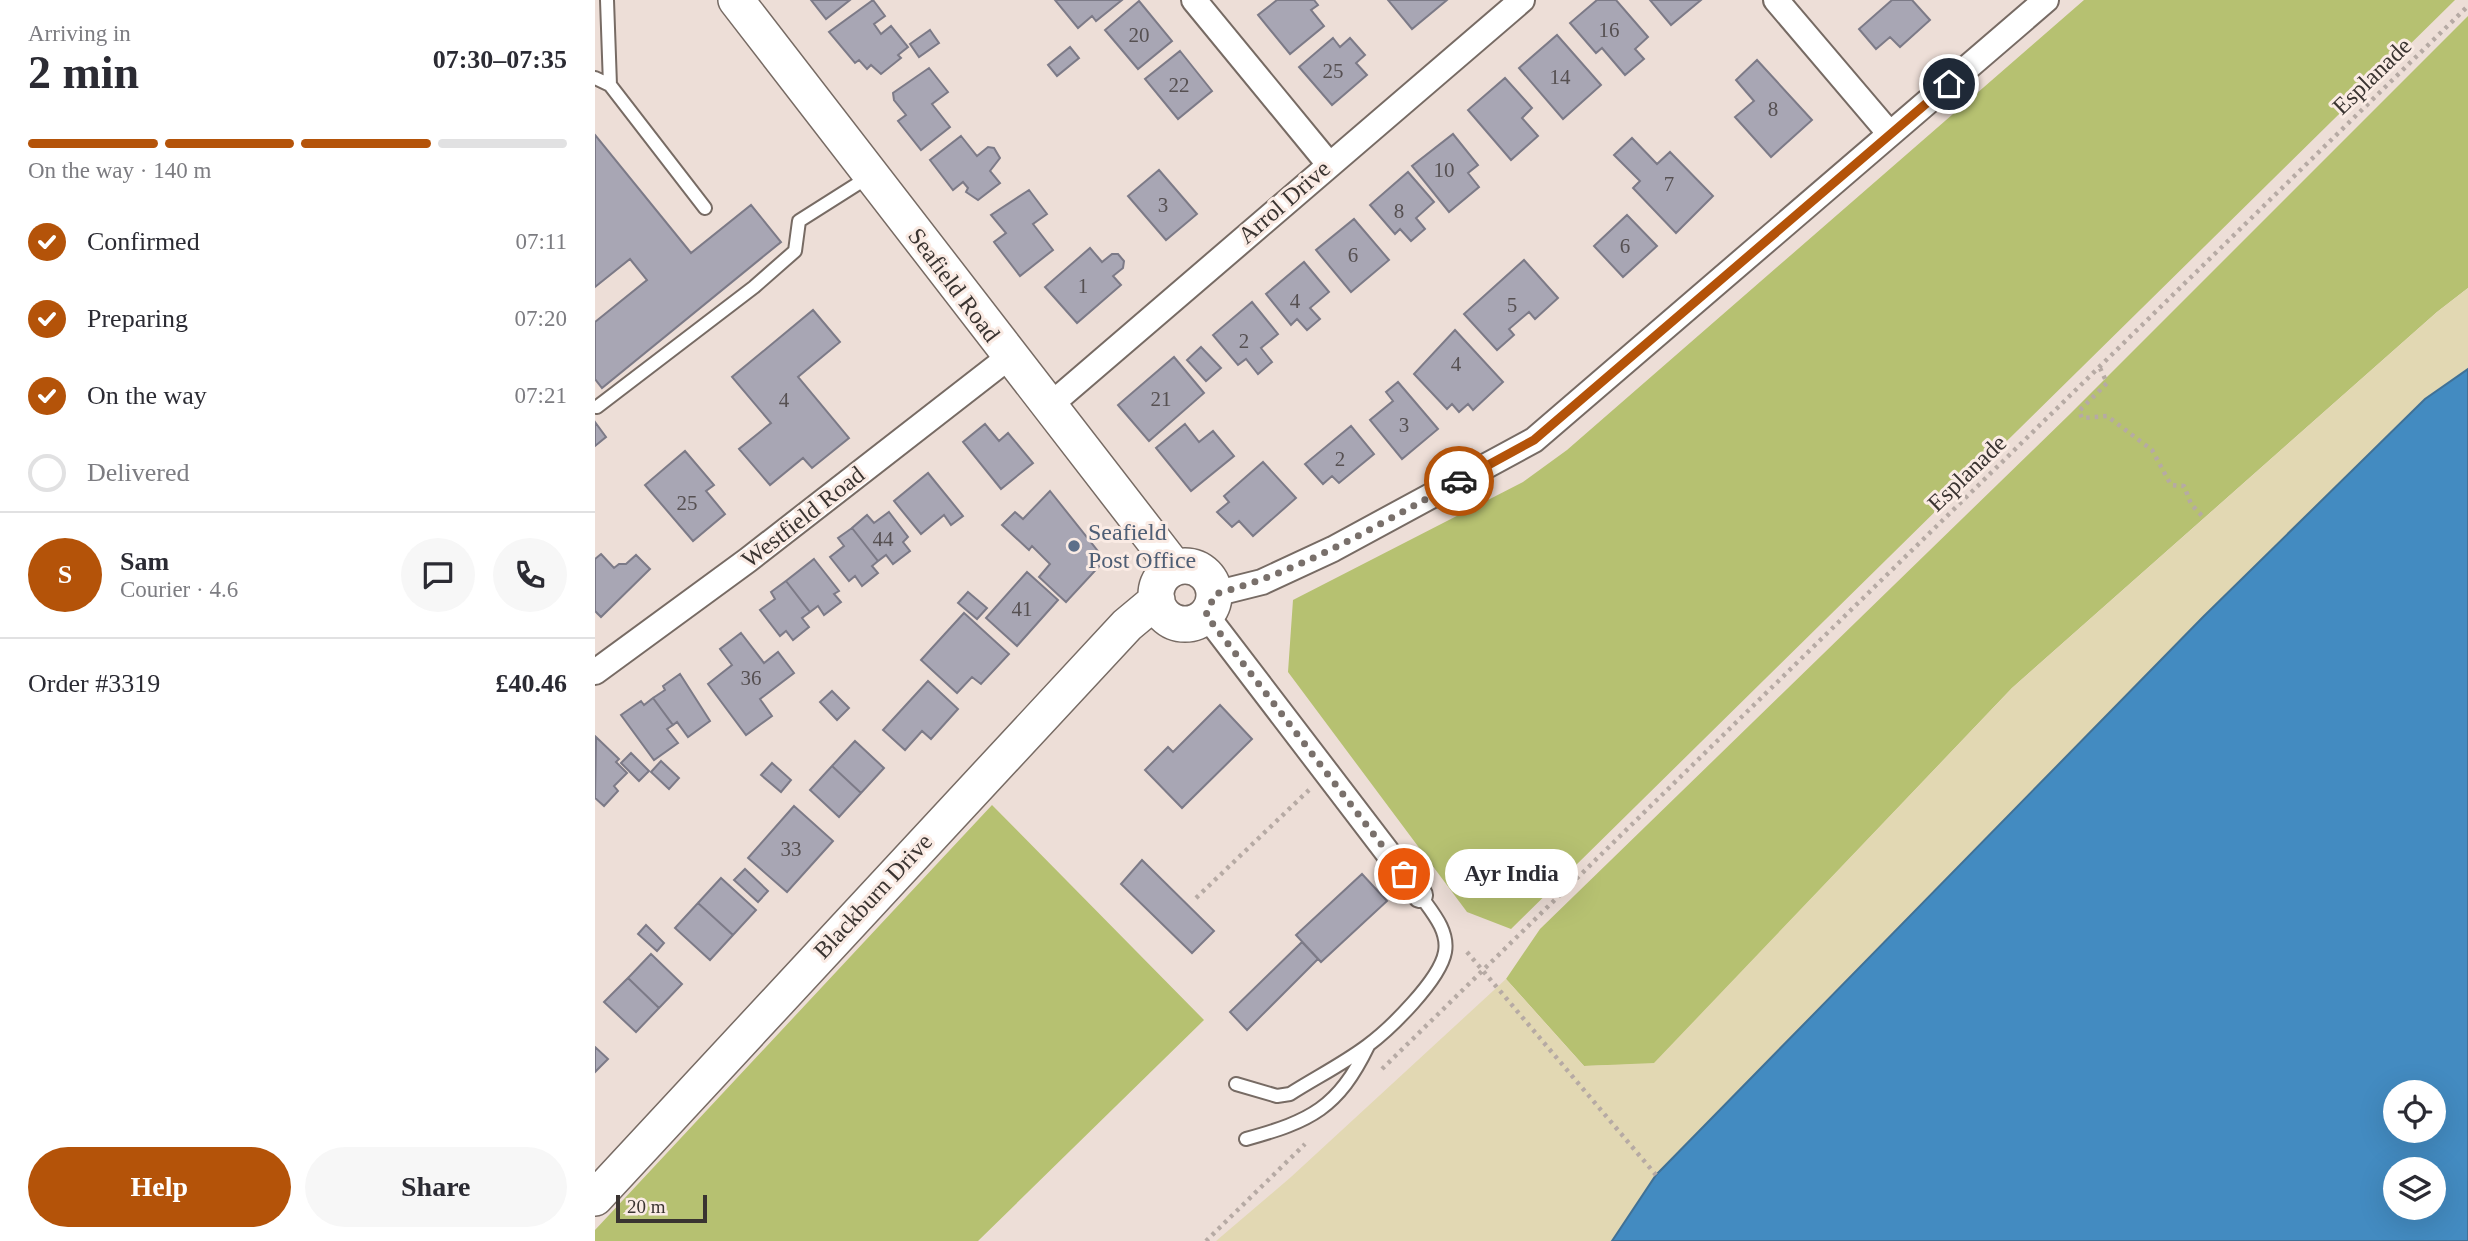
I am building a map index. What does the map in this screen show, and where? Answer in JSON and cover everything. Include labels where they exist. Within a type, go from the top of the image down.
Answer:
[{"type":"street","name":"Seafield Road","points":[[736,0],[1009,357],[1175,568]]},
{"type":"street","points":[[1194,0],[1328,163]]},
{"type":"street","name":"Arrol Drive","points":[[1048,407],[1328,163],[1522,0]]},
{"type":"street","points":[[1776,0],[1890,134]]},
{"type":"street","points":[[1420,895],[1327,772],[1210,605],[1208,577],[1202,570],[1193,567],[1175,568],[1162,577],[1157,600],[1165,616],[1181,624],[1198,621],[1210,605],[1333,550],[1534,440],[2046,0]]},
{"type":"street","name":"Westfield Road","points":[[595,672],[748,560],[1009,357]]},
{"type":"street","name":"Blackburn Drive","points":[[595,1198],[1118,634],[1157,600]]},
{"type":"lane","points":[[607,0],[610,85]]},
{"type":"lane","points":[[595,78],[610,85],[705,208]]},
{"type":"lane","points":[[597,408],[754,287],[795,251],[799,221],[871,176]]},
{"type":"lane","points":[[1236,1084],[1277,1096],[1290,1094],[1368,1045],[1413,1002],[1435,974],[1445,951],[1442,926],[1420,895]]},
{"type":"lane","points":[[1246,1139],[1295,1125],[1325,1106],[1348,1084],[1368,1045]]},
{"type":"path","name":"Esplanade","points":[[1490,964],[2468,6]]},
{"type":"path","points":[[2100,368],[2107,383],[2079,411],[2081,418],[2107,416],[2140,439],[2152,450],[2171,485],[2184,486],[2191,504],[2204,518]]},
{"type":"path","points":[[1196,898],[1327,772]]},
{"type":"path","points":[[1484,968],[1656,1175]]},
{"type":"green space","points":[[2084,0],[2455,0],[1511,929],[1467,912],[1288,672],[1293,600],[1523,482],[1567,450]]},
{"type":"green space","points":[[2468,16],[2468,288],[2437,312],[2012,688],[1654,1064],[1584,1066],[1506,979],[1540,929],[2070,414]]},
{"type":"green space","points":[[992,805],[1204,1020],[978,1241],[595,1241],[595,1230]]},
{"type":"sand","points":[[2468,288],[2468,369],[2424,399],[2203,617],[1656,1175],[1612,1241],[1216,1241],[1291,1177],[1506,979],[1584,1066],[1654,1063],[2012,688],[2437,312]]},
{"type":"water","points":[[2468,369],[2468,1241],[1612,1241],[1656,1175],[2203,617],[2425,399]]},
{"type":"building","points":[[811,0],[850,0],[826,19]]},
{"type":"building","points":[[873,0],[885,16],[874,24],[881,34],[891,26],[908,47],[898,55],[901,58],[881,74],[871,65],[867,69],[859,60],[855,63],[829,32]]},
{"type":"building","points":[[1055,0],[1122,0],[1096,21],[1092,16],[1078,28]]},
{"type":"building","points":[[1277,0],[1314,0],[1318,5],[1311,10],[1324,26],[1290,54],[1258,15]]},
{"type":"building","points":[[1388,0],[1447,0],[1412,29]]},
{"type":"building","points":[[1597,0],[1616,0],[1648,37],[1635,49],[1644,59],[1625,75],[1602,48],[1596,53],[1570,23]]},
{"type":"building","points":[[1650,0],[1701,0],[1671,25]]},
{"type":"building","points":[[1892,0],[1912,0],[1930,20],[1900,47],[1890,37],[1876,49],[1859,29]]},
{"type":"building","points":[[1139,1],[1172,41],[1138,69],[1105,30]]},
{"type":"building","points":[[930,30],[939,43],[919,57],[910,44]]},
{"type":"building","points":[[1557,35],[1601,85],[1563,119],[1519,68]]},
{"type":"building","points":[[1333,38],[1340,47],[1350,38],[1365,55],[1356,63],[1367,75],[1332,105],[1299,67]]},
{"type":"building","points":[[1070,47],[1079,58],[1057,76],[1048,65]]},
{"type":"building","points":[[1180,51],[1212,91],[1178,119],[1145,79]]},
{"type":"building","points":[[1757,60],[1812,120],[1771,157],[1735,117],[1754,101],[1736,80]]},
{"type":"building","points":[[929,68],[948,92],[932,104],[950,127],[921,150],[898,121],[906,115],[894,100],[893,93]]},
{"type":"building","points":[[1505,78],[1532,108],[1522,118],[1538,136],[1511,160],[1468,110]]},
{"type":"building","points":[[1453,134],[1478,165],[1468,173],[1479,187],[1449,212],[1412,166]]},
{"type":"building","points":[[595,135],[691,253],[751,205],[781,242],[602,388],[595,379],[595,322],[647,280],[630,259],[595,287]]},
{"type":"building","points":[[961,136],[977,156],[988,147],[994,148],[1000,158],[990,171],[1000,183],[978,200],[966,192],[968,188],[963,182],[953,190],[930,160]]},
{"type":"building","points":[[1632,138],[1657,164],[1670,152],[1713,196],[1676,233],[1633,188],[1640,181],[1614,155]]},
{"type":"building","points":[[1159,170],[1197,214],[1166,240],[1128,196]]},
{"type":"building","points":[[1408,172],[1434,202],[1416,218],[1425,229],[1411,241],[1400,229],[1395,234],[1370,205]]},
{"type":"building","points":[[1029,190],[1047,214],[1033,224],[1053,250],[1020,276],[994,242],[1006,233],[991,215]]},
{"type":"building","points":[[1627,215],[1657,246],[1623,277],[1594,246]]},
{"type":"building","points":[[1354,219],[1389,260],[1351,292],[1316,250]]},
{"type":"building","points":[[1090,248],[1102,262],[1112,254],[1118,254],[1124,261],[1123,268],[1113,276],[1121,285],[1077,323],[1045,287]]},
{"type":"building","points":[[1524,260],[1558,298],[1535,319],[1529,312],[1509,329],[1514,335],[1497,350],[1464,314]]},
{"type":"building","points":[[1304,262],[1329,292],[1310,308],[1320,319],[1307,330],[1297,319],[1291,325],[1266,294]]},
{"type":"building","points":[[1252,302],[1278,334],[1261,348],[1272,362],[1258,374],[1246,359],[1238,365],[1213,335]]},
{"type":"building","points":[[813,310],[840,342],[798,377],[849,438],[812,468],[803,458],[770,485],[739,449],[771,423],[732,377]]},
{"type":"building","points":[[1455,330],[1503,382],[1473,410],[1468,404],[1459,412],[1452,404],[1447,409],[1414,374]]},
{"type":"building","points":[[1201,347],[1221,368],[1206,381],[1187,360]]},
{"type":"building","points":[[1174,357],[1204,393],[1149,441],[1118,405]]},
{"type":"building","points":[[1398,382],[1438,429],[1402,459],[1370,420],[1393,401],[1386,392]]},
{"type":"building","points":[[595,422],[606,437],[595,446]]},
{"type":"building","points":[[985,424],[999,441],[1008,433],[1033,463],[1001,489],[963,442]]},
{"type":"building","points":[[1185,424],[1199,442],[1213,431],[1234,456],[1191,491],[1156,448]]},
{"type":"building","points":[[1351,426],[1374,454],[1339,483],[1332,476],[1323,484],[1305,464]]},
{"type":"building","points":[[685,451],[714,485],[706,491],[725,514],[693,541],[645,485]]},
{"type":"building","points":[[1263,462],[1296,498],[1253,536],[1239,521],[1232,527],[1217,512],[1229,502],[1224,496]]},
{"type":"building","points":[[928,473],[963,516],[951,525],[944,515],[921,534],[894,501]]},
{"type":"building","points":[[1050,491],[1105,560],[1066,602],[1039,577],[1050,564],[1032,546],[1029,550],[1002,525],[1015,512],[1023,519]]},
{"type":"building","points":[[889,512],[908,537],[903,542],[910,551],[893,564],[886,555],[878,561],[852,528],[867,515],[874,523]]},
{"type":"building","points":[[852,528],[878,561],[872,566],[878,573],[862,586],[855,576],[849,581],[830,557],[844,546],[838,538]]},
{"type":"building","points":[[601,554],[614,568],[619,564],[626,564],[636,555],[650,569],[601,617],[595,611],[595,559]]},
{"type":"building","points":[[814,559],[839,591],[834,594],[841,602],[824,615],[818,606],[810,612],[786,581]]},
{"type":"building","points":[[1027,572],[1058,600],[1017,646],[986,618]]},
{"type":"building","points":[[786,581],[810,612],[802,618],[809,627],[793,640],[786,631],[780,636],[760,610],[775,599],[771,592]]},
{"type":"building","points":[[968,592],[987,608],[977,619],[958,603]]},
{"type":"building","points":[[964,613],[1009,654],[981,684],[972,677],[957,693],[921,660]]},
{"type":"building","points":[[741,633],[764,663],[778,652],[794,673],[760,699],[772,716],[746,735],[708,684],[732,665],[720,649]]},
{"type":"building","points":[[680,674],[710,721],[688,737],[677,722],[673,725],[653,698],[665,690],[663,686]]},
{"type":"building","points":[[928,681],[958,709],[931,739],[922,731],[905,750],[883,730]]},
{"type":"building","points":[[832,691],[849,708],[837,720],[820,702]]},
{"type":"building","points":[[653,698],[673,725],[667,729],[678,743],[654,760],[621,715],[641,701],[644,705]]},
{"type":"building","points":[[1220,705],[1252,739],[1182,808],[1145,770],[1168,747],[1173,752]]},
{"type":"building","points":[[596,737],[619,759],[616,762],[627,773],[614,786],[618,791],[604,806],[595,798]]},
{"type":"building","points":[[855,741],[884,768],[861,793],[832,766]]},
{"type":"building","points":[[631,753],[649,771],[639,781],[621,763]]},
{"type":"building","points":[[661,761],[679,778],[669,789],[651,772]]},
{"type":"building","points":[[772,763],[791,780],[781,792],[761,775]]},
{"type":"building","points":[[832,766],[861,793],[839,817],[810,790]]},
{"type":"building","points":[[794,806],[833,841],[787,892],[748,858]]},
{"type":"building","points":[[1142,860],[1214,931],[1192,953],[1121,884]]},
{"type":"building","points":[[745,869],[768,891],[758,902],[734,880]]},
{"type":"building","points":[[1362,874],[1387,901],[1321,962],[1296,935]]},
{"type":"building","points":[[721,878],[756,910],[733,935],[698,903]]},
{"type":"building","points":[[698,903],[733,935],[710,960],[675,928]]},
{"type":"building","points":[[646,925],[664,943],[657,951],[638,934]]},
{"type":"building","points":[[1302,942],[1318,959],[1247,1030],[1230,1012]]},
{"type":"building","points":[[651,954],[682,984],[659,1008],[628,978]]},
{"type":"building","points":[[628,978],[659,1008],[636,1032],[604,1002]]},
{"type":"building","points":[[595,1047],[608,1059],[595,1072]]},
{"type":"way so far","points":[[1404,874],[1206,615],[1211,609],[1215,594],[1262,582],[1333,550],[1459,481]]},
{"type":"place","name":"Seafield Post Office","points":[[1074,546]]},
{"type":"place","name":"Ayr India","points":[[1404,874]]},
{"type":"route","points":[[1459,481],[1534,440],[1949,84]]}]
